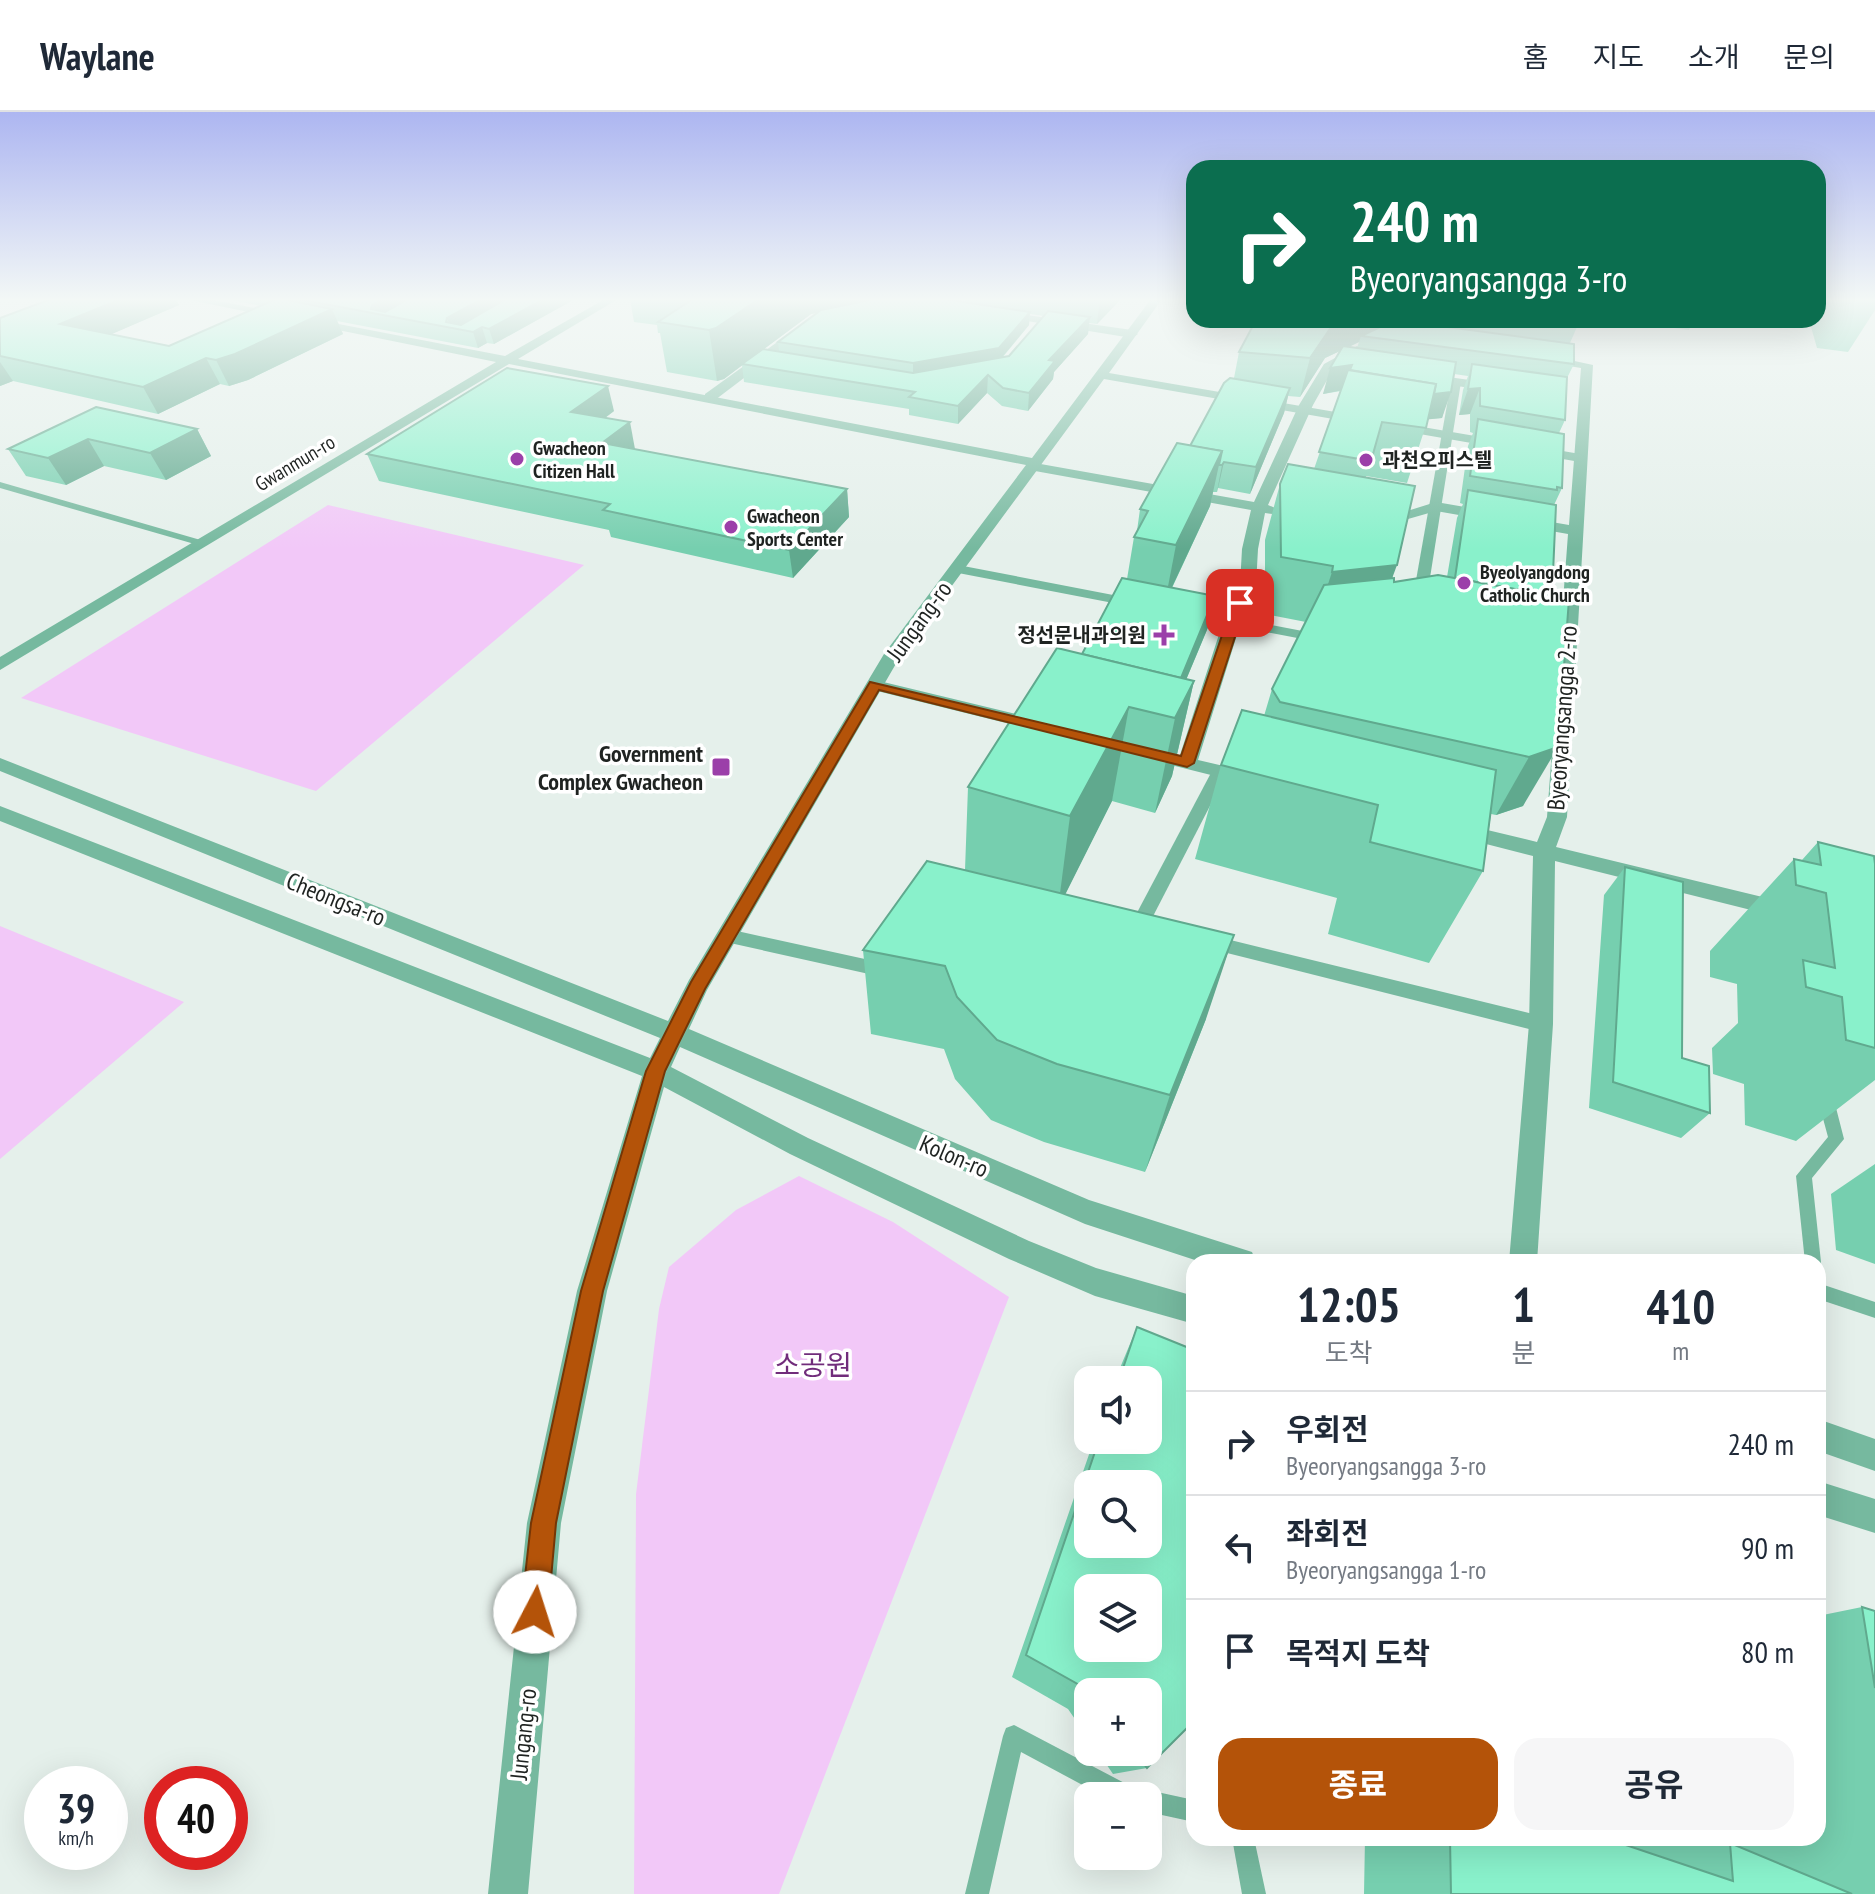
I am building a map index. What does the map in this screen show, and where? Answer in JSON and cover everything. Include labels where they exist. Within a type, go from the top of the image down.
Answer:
[{"type":"street","name":"Gwanmun-ro","points":[[0,665],[472,382]]},
{"type":"street","points":[[628,382],[1289,513]]},
{"type":"street","points":[[710,397],[730,382]]},
{"type":"street","name":"Jungang-ro","points":[[508,1894],[544,1523],[592,1291],[656,1071],[673,1033],[728,936],[893,654],[1096,382]]},
{"type":"street","points":[[1141,382],[1580,458]]},
{"type":"street","points":[[1187,763],[1232,622],[1248,585],[1250,549],[1259,508],[1303,411],[1320,382]]},
{"type":"street","points":[[1417,611],[1456,382]]},
{"type":"street","points":[[1457,382],[1513,390]]},
{"type":"street","name":"Byeoryangsangga 2-ro","points":[[1524,1254],[1541,1024],[1544,851],[1557,817],[1560,654],[1576,531],[1580,458],[1577,399],[1582,382]]},
{"type":"street","points":[[1365,526],[1436,506],[1576,531]]},
{"type":"street","points":[[958,569],[1313,637],[1343,633]]},
{"type":"street","points":[[875,685],[1068,733]]},
{"type":"street","points":[[1157,755],[1264,782]]},
{"type":"street","name":"Cheongsa-ro","points":[[0,764],[673,1033]]},
{"type":"street","points":[[1140,926],[1220,771]]},
{"type":"street","name":"Cheongsa-ro","points":[[0,813],[656,1071],[799,1146],[1019,1250],[1095,1282],[1186,1308]]},
{"type":"street","points":[[1443,826],[1809,916]]},
{"type":"street","points":[[728,936],[878,969],[898,945]]},
{"type":"street","points":[[1186,936],[1541,1024]]},
{"type":"street","name":"Kolon-ro","points":[[673,1033],[1085,1211],[1217,1254]]},
{"type":"street","points":[[1826,1438],[1875,1455]]},
{"type":"street","points":[[1826,1501],[1875,1516]]},
{"type":"lane","points":[[0,485],[201,543]]},
{"type":"lane","points":[[1812,1254],[1804,1176],[1836,1139],[1822,1085]]},
{"type":"lane","points":[[1826,1294],[1875,1310]]},
{"type":"lane","points":[[977,1894],[1014,1736],[1100,1782]]},
{"type":"lane","points":[[1162,1804],[1186,1809]]},
{"type":"lane","points":[[1244,1846],[1253,1894]]},
{"type":"green space","points":[[328,505],[584,565],[316,791],[21,698]]},
{"type":"green space","points":[[0,926],[184,1002],[0,1159]]},
{"type":"green space","name":"소공원","points":[[799,1176],[893,1222],[1009,1297],[779,1894],[634,1894],[636,1494],[659,1309],[669,1267],[736,1210]]},
{"type":"building","points":[[121,382],[154,382],[143,387]]},
{"type":"building","points":[[484,382],[586,382],[608,386],[571,412],[630,422],[602,443],[847,489],[789,550],[603,510],[610,504],[367,454]]},
{"type":"building","points":[[854,382],[981,382],[958,406],[909,397],[915,392]]},
{"type":"building","points":[[996,382],[1038,382],[1029,393],[1003,388]]},
{"type":"building","points":[[1255,382],[1290,388],[1256,467],[1224,462],[1219,465],[1222,451],[1190,446],[1224,383]]},
{"type":"building","points":[[1344,382],[1436,384],[1426,428],[1382,422],[1371,461],[1319,452]]},
{"type":"building","points":[[1425,382],[1453,382],[1451,392],[1434,394],[1436,384]]},
{"type":"building","points":[[1469,382],[1567,382],[1565,420],[1480,406],[1480,388],[1468,389]]},
{"type":"building","points":[[96,407],[197,429],[150,453],[88,439],[48,458],[8,449]]},
{"type":"building","points":[[1478,419],[1564,434],[1562,488],[1557,487],[1557,490],[1470,476]]},
{"type":"building","points":[[1177,443],[1222,451],[1176,545],[1134,537],[1148,511],[1140,509]]},
{"type":"building","points":[[1288,464],[1415,486],[1397,565],[1332,572],[1333,566],[1281,557],[1280,484]]},
{"type":"building","points":[[1468,490],[1556,505],[1552,596],[1455,578]]},
{"type":"building","points":[[1438,575],[1569,599],[1558,747],[1529,757],[1280,702],[1272,689],[1324,585],[1394,578],[1394,582]]},
{"type":"building","points":[[1122,578],[1215,596],[1181,678],[1082,654]]},
{"type":"building","points":[[1057,648],[1194,681],[1175,718],[1129,707],[1070,816],[968,787]]},
{"type":"building","points":[[1242,710],[1496,770],[1483,871],[1370,842],[1378,805],[1221,765]]},
{"type":"building","points":[[1818,842],[1874,856],[1875,1048],[1846,1040],[1842,997],[1806,987],[1803,960],[1835,968],[1826,893],[1796,885],[1794,859],[1821,865]]},
{"type":"building","points":[[927,861],[1234,935],[1170,1095],[1057,1064],[997,1040],[957,997],[945,966],[863,950]]},
{"type":"building","points":[[1625,867],[1683,882],[1682,1058],[1709,1066],[1710,1113],[1613,1082]]},
{"type":"building","points":[[1137,1327],[1186,1347],[1186,1729],[1162,1753],[1162,1678],[1074,1678],[1074,1682],[1026,1655],[1074,1514],[1074,1558],[1162,1558],[1162,1470],[1089,1470],[1094,1454],[1162,1454],[1162,1366],[1124,1366]]},
{"type":"building","points":[[1862,1607],[1875,1611],[1875,1688]]},
{"type":"building","points":[[1450,1846],[1629,1846],[1733,1881],[1730,1846],[1737,1846],[1852,1894],[1451,1894]]},
{"type":"place","name":"Gwacheon Citizen Hall","points":[[517,459]]},
{"type":"place","name":"과천오피스텔","points":[[1366,460]]},
{"type":"place","name":"Gwacheon Sports Center","points":[[731,527]]},
{"type":"place","name":"Byeolyangdong Catholic Church","points":[[1464,583]]},
{"type":"place","name":"정선문내과의원","points":[[1164,635]]},
{"type":"place","name":"Government Complex Gwacheon","points":[[721,767]]},
{"type":"route","points":[[535,1612],[544,1523],[592,1291],[656,1071],[697,987],[875,685],[1187,763],[1240,603]]}]
